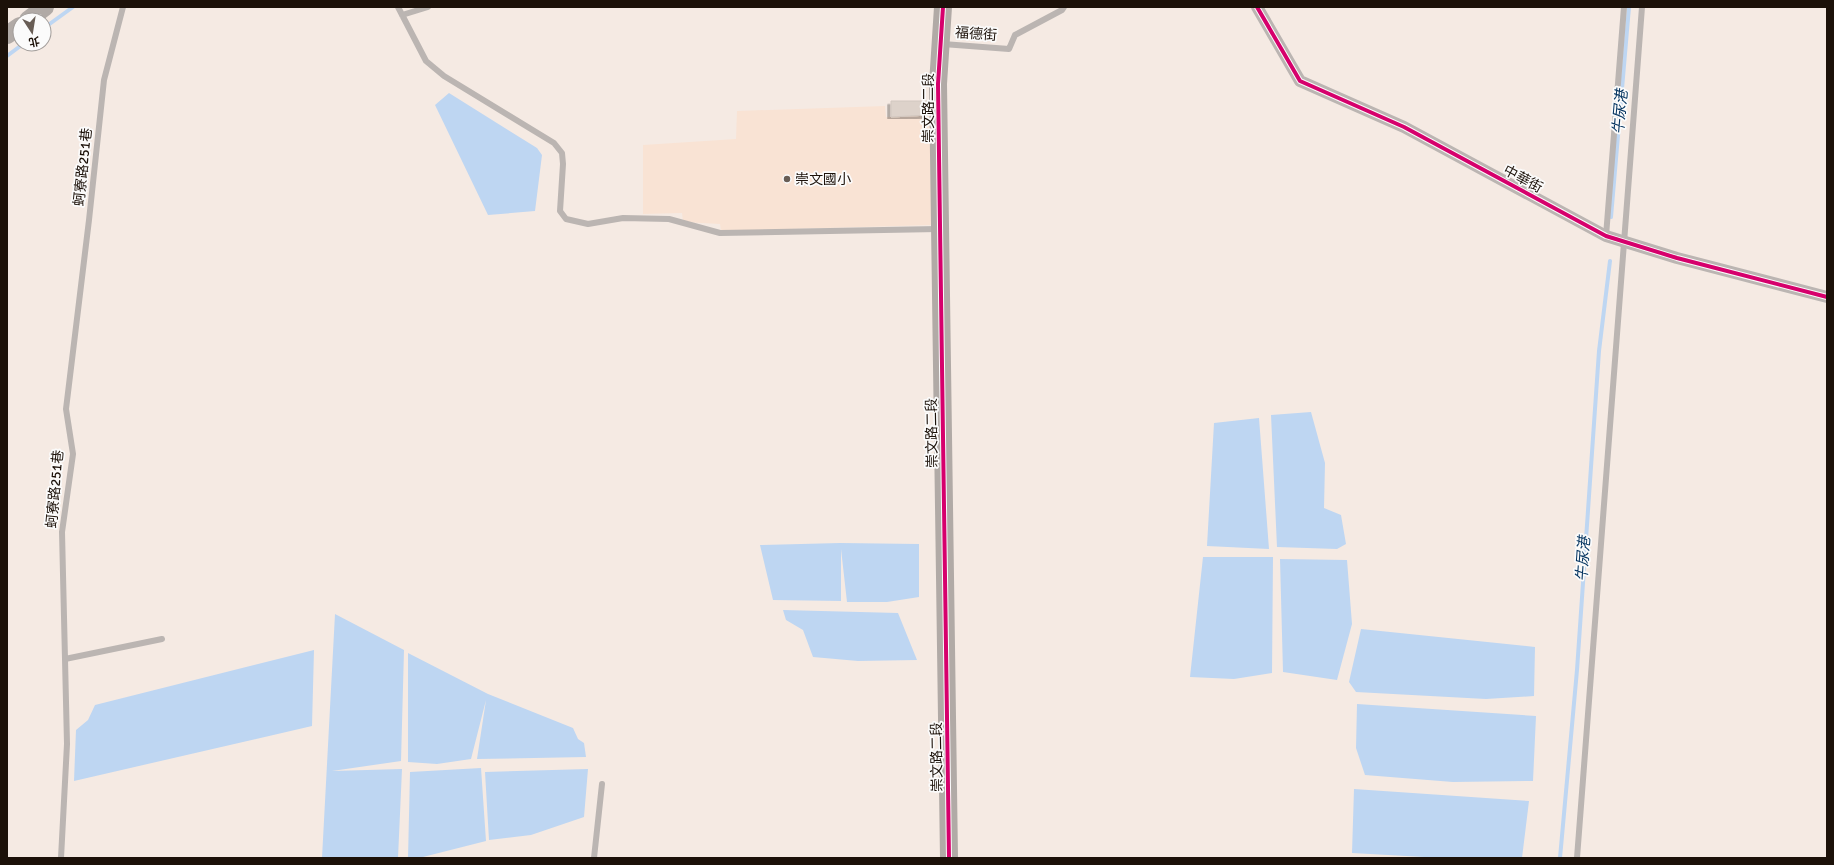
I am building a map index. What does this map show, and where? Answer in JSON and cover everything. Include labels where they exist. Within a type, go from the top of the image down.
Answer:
[{"type":"street","name":"崇文路二段","points":[[943,7],[938,84],[949,858]]},
{"type":"street","name":"中華街","points":[[1257,7],[1300,81],[1404,127],[1606,236],[1677,258],[1827,297]]},
{"type":"lane","name":"蚵寮路251巷","points":[[61,858],[67,744],[62,532],[72,454],[66,409],[104,80],[123,7]]},
{"type":"lane","points":[[398,7],[426,61],[444,76],[554,144],[562,152],[563,164],[560,212],[566,219],[588,224],[623,218],[668,219],[720,233],[940,229]]},
{"type":"lane","points":[[402,15],[428,7]]},
{"type":"lane","name":"福德街","points":[[941,44],[1010,49],[1015,35],[1062,10],[1064,7]]},
{"type":"lane","points":[[1606,236],[1624,7]]},
{"type":"lane","points":[[1577,858],[1642,7]]},
{"type":"lane","points":[[65,659],[162,639]]},
{"type":"lane","points":[[594,858],[602,784]]},
{"type":"shaded area","name":"崇文國小","points":[[885,106],[886,117],[929,115],[932,225],[721,231],[720,224],[683,222],[682,213],[643,214],[643,145],[736,139],[737,111]]},
{"type":"water","points":[[449,93],[537,148],[542,155],[535,211],[488,215],[435,105]]},
{"type":"water","points":[[1311,412],[1325,463],[1324,508],[1341,515],[1346,544],[1337,549],[1277,547],[1271,415]]},
{"type":"water","points":[[1259,418],[1269,549],[1207,546],[1214,423]]},
{"type":"water","points":[[840,543],[919,544],[919,597],[887,602],[847,602],[841,549],[841,601],[773,600],[760,545]]},
{"type":"water","points":[[1203,557],[1273,557],[1272,673],[1234,679],[1190,677]]},
{"type":"water","points":[[1280,559],[1347,560],[1352,624],[1337,680],[1283,672]]},
{"type":"water","points":[[783,610],[898,613],[917,660],[858,661],[813,657],[803,630],[786,620]]},
{"type":"water","points":[[335,614],[404,650],[401,761],[332,771],[402,769],[398,858],[322,858]]},
{"type":"water","points":[[1361,629],[1535,647],[1534,696],[1486,699],[1356,692],[1349,682]]},
{"type":"water","points":[[314,650],[312,726],[74,781],[76,730],[88,720],[95,705]]},
{"type":"water","points":[[408,653],[488,694],[573,728],[578,739],[584,743],[586,757],[477,759],[486,700],[471,759],[437,764],[408,762]]},
{"type":"water","points":[[1357,704],[1536,716],[1533,781],[1453,782],[1365,775],[1356,748]]},
{"type":"water","points":[[481,768],[486,841],[419,858],[408,858],[410,772]]},
{"type":"water","points":[[588,769],[584,817],[531,835],[489,840],[485,772]]},
{"type":"water","points":[[1354,789],[1529,801],[1522,858],[1442,858],[1352,853]]},
{"type":"building","points":[[891,101],[928,101],[928,115],[891,117]]},
{"type":"waterway","points":[[52,22],[73,7]]},
{"type":"waterway","name":"牛尿港","points":[[1611,217],[1629,7]]},
{"type":"waterway","points":[[7,56],[12,52]]},
{"type":"waterway","name":"牛尿港","points":[[1560,858],[1577,670],[1599,351],[1610,261]]},
{"type":"cycle path","points":[[943,7],[938,84],[949,858]]},
{"type":"cycle path","points":[[1257,7],[1300,81],[1404,127],[1606,236],[1677,258],[1827,297]]},
{"type":"place","name":"崇文國小","points":[[787,179]]}]
